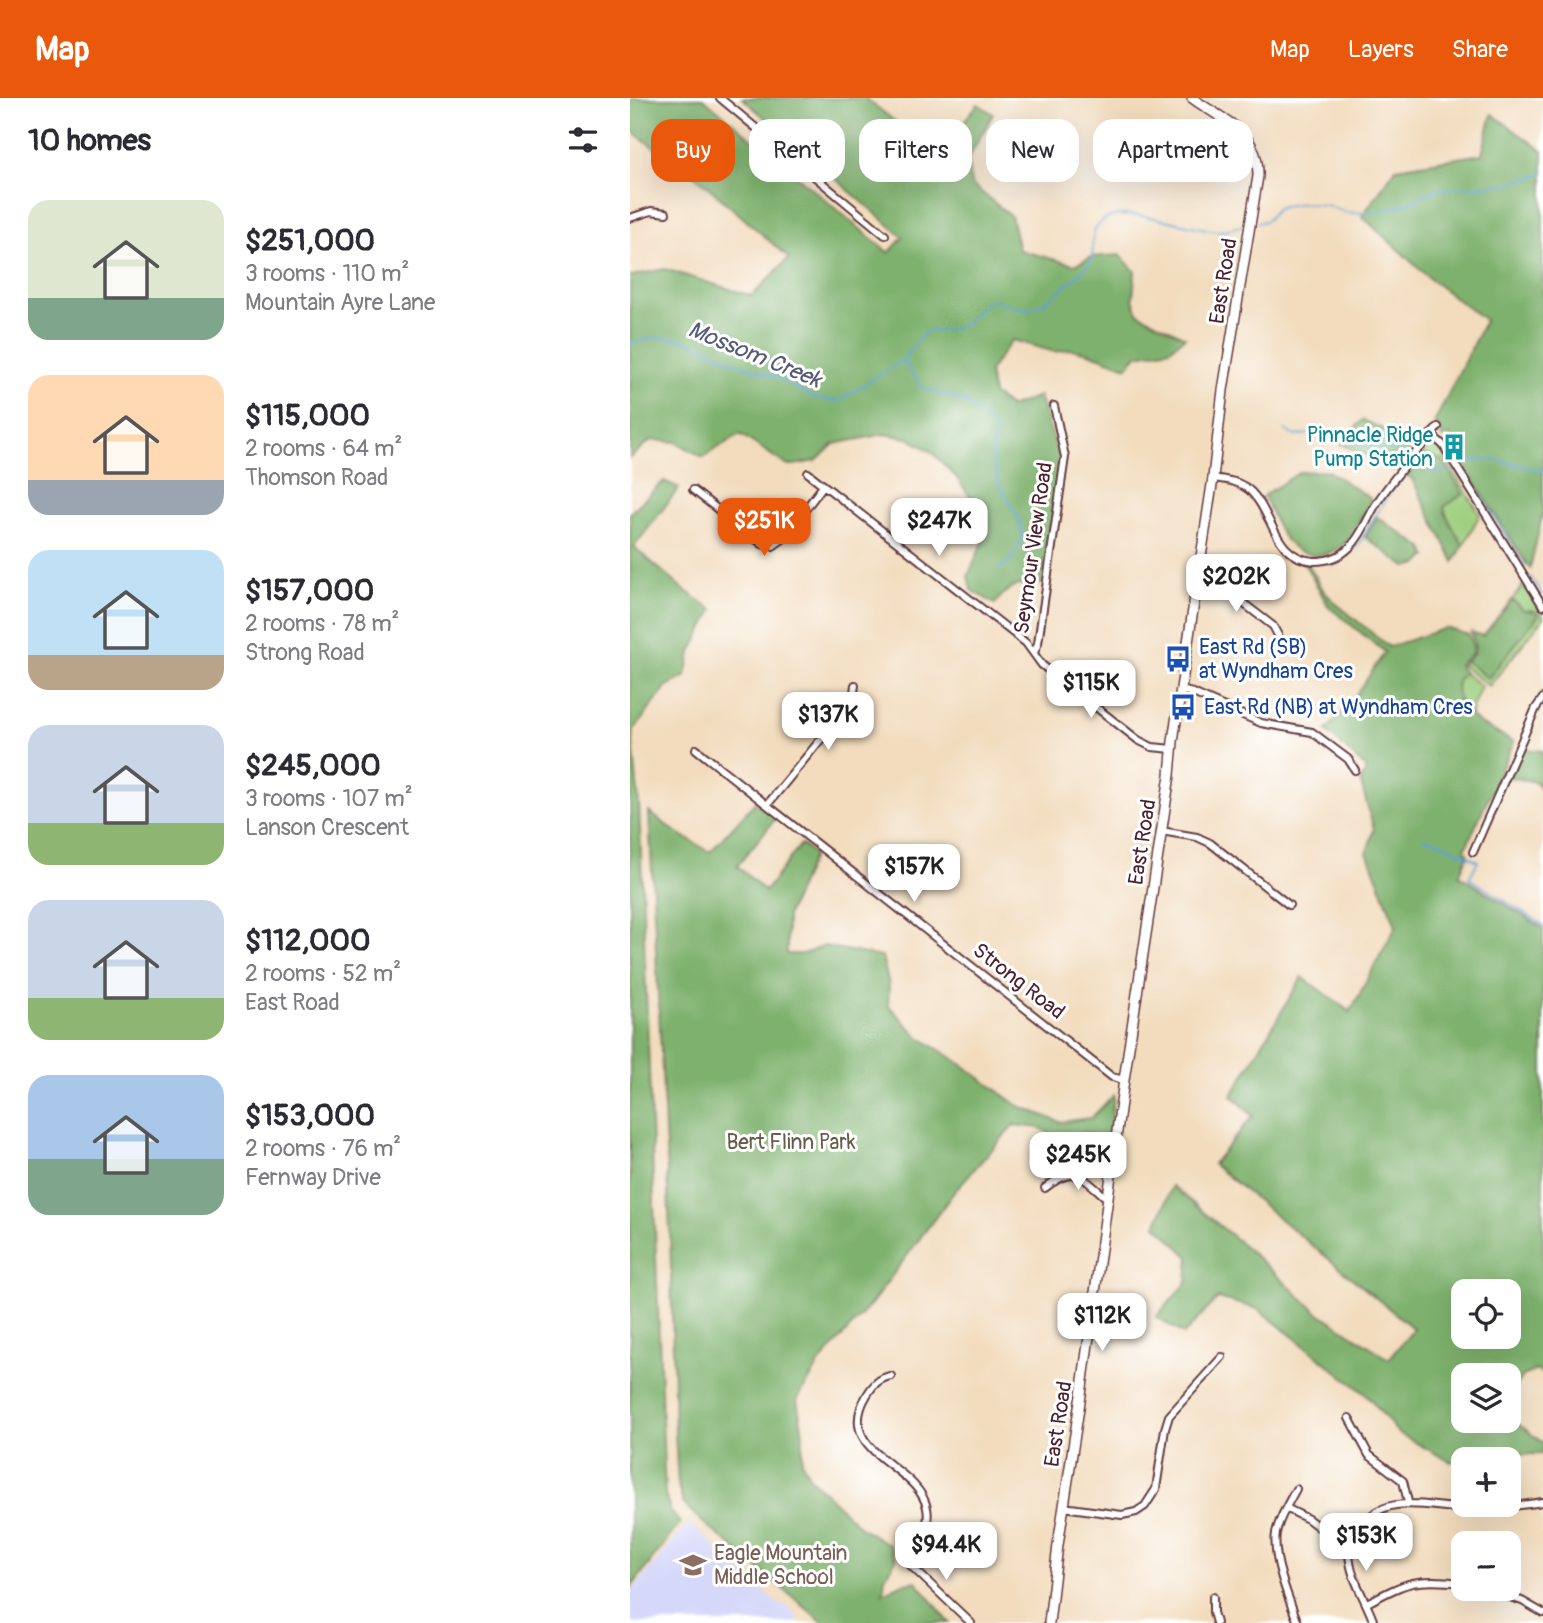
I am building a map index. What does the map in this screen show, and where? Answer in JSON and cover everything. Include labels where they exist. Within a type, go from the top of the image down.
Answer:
[{"type":"main road","name":"East Road","points":[[1049,1623],[1063,1507],[1109,1200],[1171,750],[1213,478],[1223,390],[1258,181],[1258,164],[1253,147],[1242,131],[1192,98]]},
{"type":"street","points":[[720,98],[885,235]]},
{"type":"street","points":[[630,218],[651,211],[666,213]]},
{"type":"street","name":"Seymour View Road","points":[[1034,653],[1038,643],[1065,457],[1054,406]]},
{"type":"street","points":[[1213,478],[1235,482],[1252,493],[1276,536],[1290,552],[1304,559],[1326,560],[1343,552],[1353,543],[1381,496],[1438,427]]},
{"type":"street","points":[[1431,434],[1443,445],[1543,606]]},
{"type":"street","points":[[808,473],[1026,643],[1042,665],[1138,740],[1152,747],[1171,750]]},
{"type":"street","points":[[693,490],[762,544],[773,546],[783,539],[823,486]]},
{"type":"street","points":[[1197,583],[1227,590],[1273,626],[1280,639]]},
{"type":"street","points":[[768,806],[853,700],[855,685]]},
{"type":"street","points":[[1180,690],[1193,693],[1261,723],[1312,732],[1348,759],[1355,770]]},
{"type":"street","points":[[1473,852],[1536,708],[1543,698]]},
{"type":"street","name":"Strong Road","points":[[696,749],[1112,1077],[1124,1080]]},
{"type":"street","points":[[1161,831],[1197,837],[1210,843],[1289,905]]},
{"type":"street","points":[[1045,1188],[1061,1176],[1079,1175],[1109,1200]]},
{"type":"street","points":[[1063,1507],[1122,1515],[1136,1512],[1146,1506],[1155,1491],[1165,1429],[1170,1416],[1179,1402],[1222,1356]]},
{"type":"street","points":[[891,1376],[881,1378],[869,1391],[861,1408],[860,1424],[863,1436],[872,1450],[915,1485],[925,1503],[928,1515],[925,1532],[906,1561],[971,1623]]},
{"type":"street","points":[[1349,1418],[1369,1455],[1403,1481],[1409,1503]]},
{"type":"street","points":[[1296,1489],[1277,1530],[1276,1544],[1297,1623]]},
{"type":"street","points":[[1374,1623],[1354,1579],[1349,1550],[1361,1526],[1373,1513],[1388,1506],[1409,1503],[1452,1509],[1476,1509],[1543,1502]]},
{"type":"street","points":[[1286,1508],[1308,1520],[1349,1550]]},
{"type":"street","points":[[1367,1603],[1413,1581],[1451,1582]]},
{"type":"street","points":[[1213,1597],[1216,1623]]},
{"type":"street","points":[[1521,1600],[1542,1609]]},
{"type":"shaded area","name":"Eagle Mountain Middle School","points":[[688,1523],[717,1547],[715,1551],[781,1606],[784,1604],[797,1615],[797,1623],[630,1623],[630,1593]]},
{"type":"green space","points":[[703,98],[728,119],[651,119],[651,145],[630,130],[630,100]]},
{"type":"green space","points":[[742,98],[865,98],[892,119],[859,119],[859,182],[971,182],[1011,216],[1019,250],[1075,265],[1091,257],[1120,255],[1135,271],[1133,299],[1138,313],[1185,337],[1170,349],[1137,355],[1127,367],[1089,353],[1071,349],[1055,352],[1012,340],[989,372],[993,394],[1010,407],[1039,396],[1060,458],[1042,584],[1027,584],[1010,589],[995,604],[971,590],[968,576],[986,534],[974,502],[956,477],[932,452],[908,438],[885,434],[834,444],[816,461],[788,466],[740,434],[703,457],[676,442],[651,440],[630,458],[630,276],[665,269],[752,296],[789,258],[702,182],[735,182],[735,125],[749,136],[749,182],[804,182],[889,253],[903,237],[839,182],[845,182],[845,119],[766,119]]},
{"type":"green space","points":[[978,104],[993,114],[990,119],[986,119],[986,127],[972,152],[972,119],[966,119]]},
{"type":"green space","points":[[1492,114],[1543,151],[1543,512],[1530,569],[1463,464],[1467,459],[1450,436],[1442,438],[1441,429],[1434,423],[1485,320],[1430,279],[1362,216],[1396,168],[1482,154]]},
{"type":"green space","points":[[1363,420],[1415,444],[1394,470],[1339,443]]},
{"type":"green space","points":[[1430,444],[1439,448],[1480,514],[1463,546],[1444,507],[1463,494],[1443,461],[1424,454],[1413,467],[1411,465]]},
{"type":"green space","points":[[1424,454],[1443,461],[1463,494],[1444,507],[1463,546],[1454,562],[1412,479],[1407,475]]},
{"type":"green space","points":[[1328,471],[1370,498],[1370,502],[1340,547],[1325,554],[1308,554],[1286,540],[1263,496],[1300,472]]},
{"type":"green space","points":[[664,481],[679,488],[634,547],[683,589],[713,610],[691,652],[686,676],[667,686],[634,730],[665,1495],[671,1512],[680,1523],[630,1589],[630,513]]},
{"type":"green space","points":[[1377,517],[1423,548],[1427,556],[1419,564],[1406,567],[1365,537]]},
{"type":"green space","points":[[1304,563],[1309,565],[1323,590],[1333,601],[1389,647],[1446,628],[1469,635],[1472,652],[1460,663],[1464,673],[1457,680],[1456,688],[1461,709],[1480,724],[1514,742],[1465,849],[1468,855],[1459,875],[1543,928],[1543,1374],[1536,1370],[1521,1379],[1521,1363],[1451,1363],[1451,1433],[1521,1433],[1521,1426],[1543,1443],[1543,1454],[1521,1454],[1521,1447],[1451,1447],[1451,1462],[1398,1433],[1368,1396],[1258,1309],[1218,1298],[1184,1334],[1156,1317],[1187,1283],[1189,1257],[1156,1225],[1172,1186],[1316,1311],[1389,1359],[1414,1329],[1213,1164],[1253,1116],[1232,1095],[1302,977],[1350,1012],[1396,926],[1367,852],[1374,829],[1360,780],[1365,774],[1365,767],[1326,731],[1352,701],[1385,652],[1329,607]]},
{"type":"green space","points":[[1524,584],[1543,619],[1489,686],[1461,665],[1466,661],[1488,678],[1538,616],[1535,611],[1523,610],[1512,600]]},
{"type":"green space","points":[[1512,600],[1523,610],[1535,611],[1539,615],[1488,678],[1466,661],[1474,651],[1471,632],[1483,636]]},
{"type":"green space","points":[[1464,673],[1481,686],[1471,716],[1461,705],[1457,691],[1457,680]]},
{"type":"green space","points":[[1522,749],[1543,751],[1543,790],[1536,782],[1509,777]]},
{"type":"green space","name":"Bert Flinn Park","points":[[755,802],[776,818],[737,866],[765,891],[801,844],[814,854],[787,915],[787,954],[803,954],[824,946],[882,957],[889,984],[888,1005],[919,1037],[1019,1106],[1060,1122],[1091,1118],[1114,1095],[1109,1142],[1085,1133],[1070,1145],[1040,1128],[1014,1125],[958,1187],[871,1304],[821,1361],[797,1400],[803,1434],[802,1462],[810,1478],[859,1526],[889,1545],[896,1559],[885,1577],[883,1593],[901,1584],[916,1581],[950,1623],[824,1623],[699,1519],[683,1503],[678,1485],[670,1231],[649,812],[710,852]]},
{"type":"waterway","name":"Mossom Creek","points":[[1257,223],[1266,221],[1276,209],[1283,206],[1303,203],[1325,205],[1349,213],[1376,212],[1403,205],[1439,189],[1506,184],[1543,174]]},
{"type":"waterway","name":"Mossom Creek","points":[[630,343],[660,337],[685,340],[778,378],[814,398],[839,401],[903,360],[925,332],[958,327],[992,299],[1029,309],[1052,296],[1088,265],[1092,254],[1093,235],[1104,220],[1128,215],[1209,230],[1225,231],[1240,226]]},
{"type":"waterway","points":[[904,361],[922,388],[964,401],[994,427],[992,448],[999,484],[1019,519],[1023,538],[1011,560],[998,569]]},
{"type":"waterway","points":[[1285,430],[1295,436],[1336,430]]},
{"type":"waterway","points":[[1343,434],[1366,445],[1405,455]]},
{"type":"waterway","points":[[1463,465],[1471,461],[1491,460],[1543,471]]},
{"type":"waterway","points":[[1420,464],[1434,473],[1447,470]]},
{"type":"waterway","points":[[1406,474],[1412,466]]},
{"type":"waterway","points":[[1468,475],[1485,503]]},
{"type":"waterway","points":[[1348,555],[1359,544],[1386,498],[1401,480]]},
{"type":"waterway","points":[[1488,507],[1525,567]]},
{"type":"waterway","points":[[1332,565],[1342,560]]},
{"type":"waterway","points":[[1531,577],[1543,595]]},
{"type":"waterway","points":[[1423,838],[1437,841],[1478,861],[1469,878],[1543,925]]},
{"type":"place","name":"Pinnacle Ridge Pump Station","points":[[1454,447]]},
{"type":"place","name":"East Rd (SB) at Wyndham Cres","points":[[1178,659]]},
{"type":"place","name":"East Rd (NB) at Wyndham Cres","points":[[1183,707]]},
{"type":"place","name":"Eagle Mountain Middle School","points":[[693,1565]]}]
